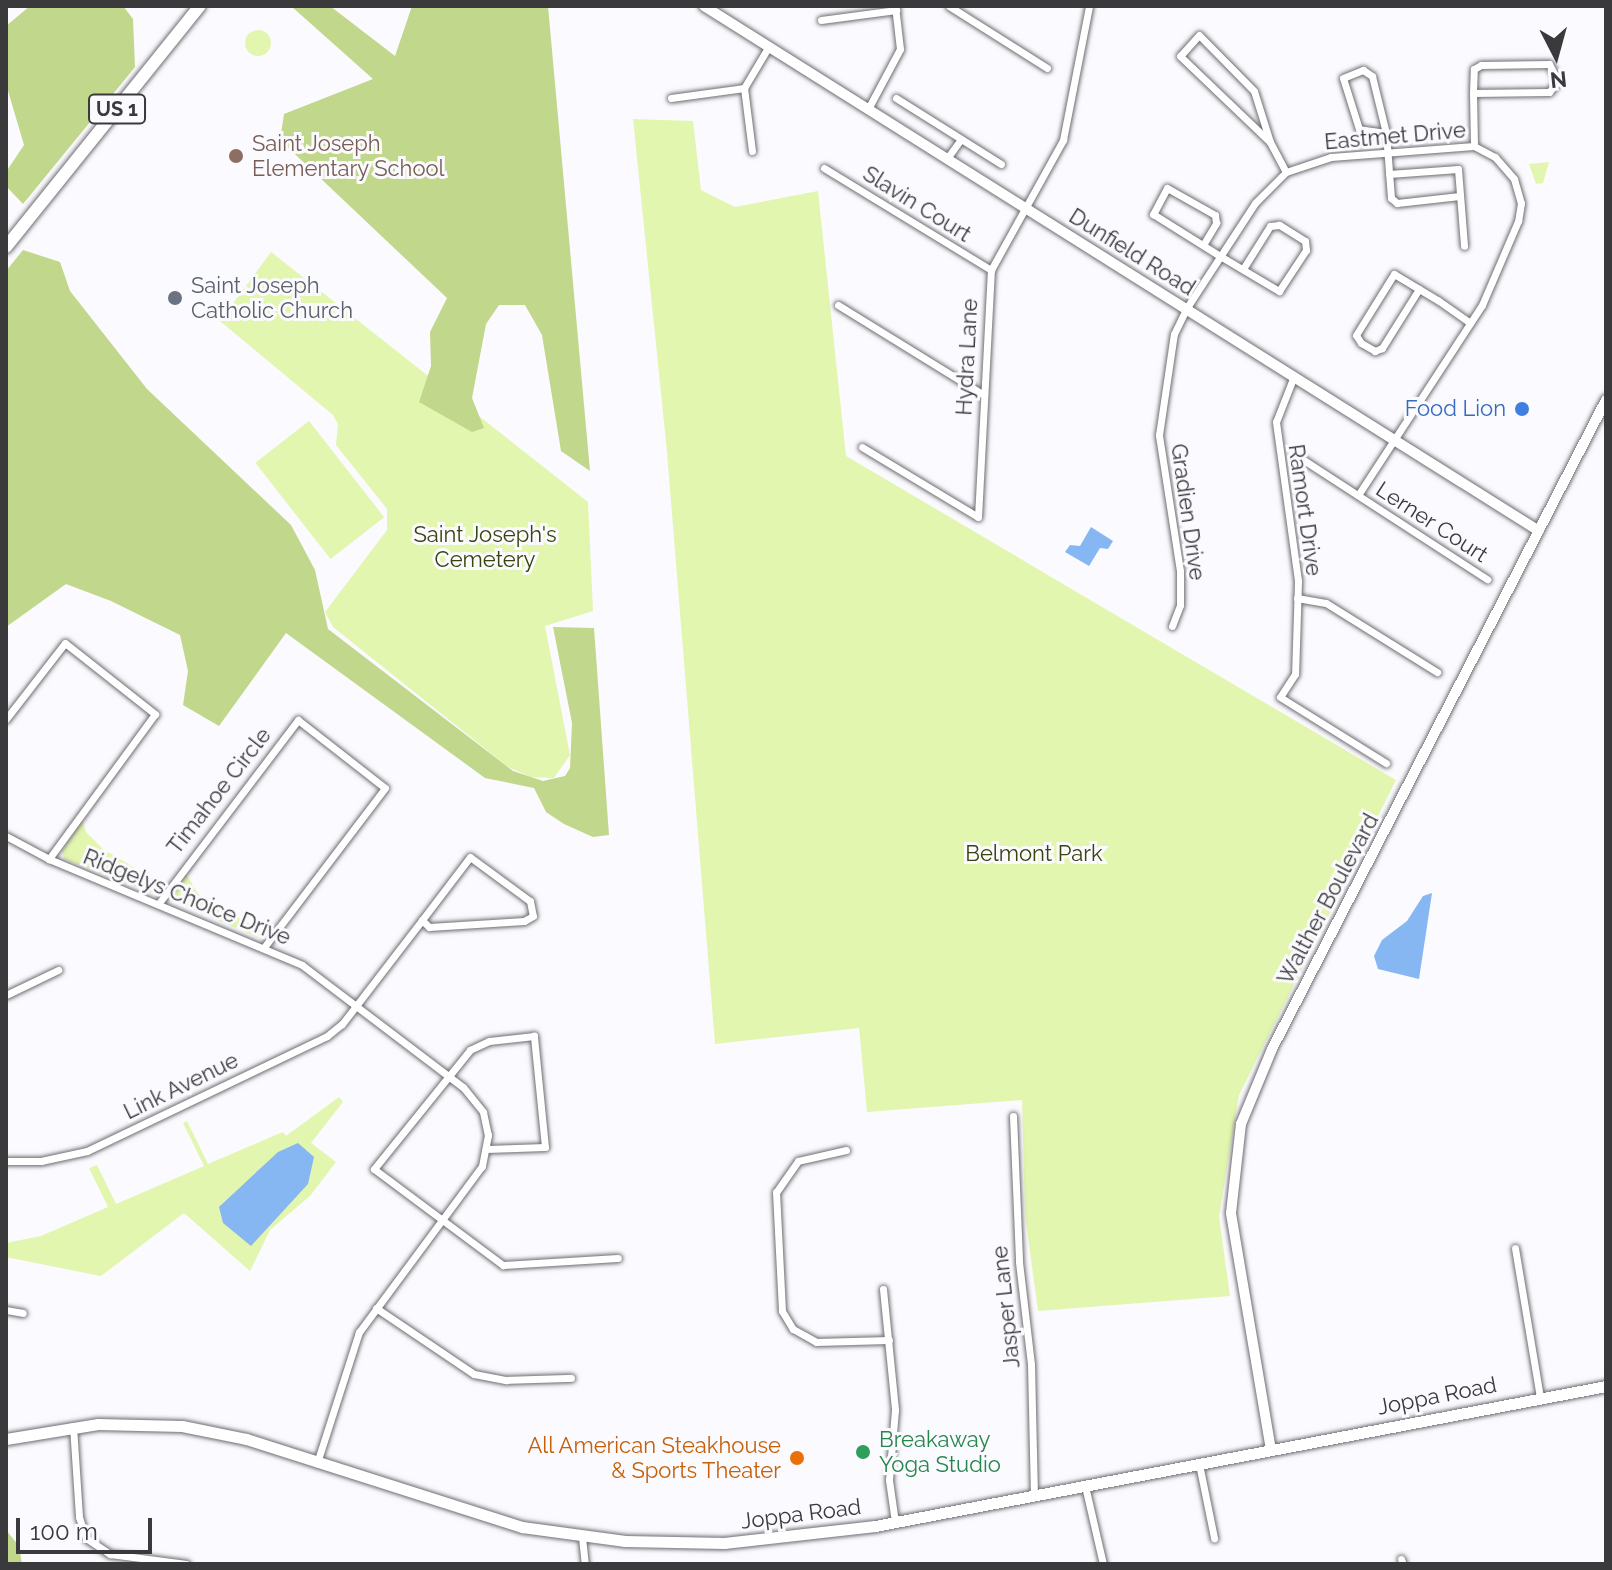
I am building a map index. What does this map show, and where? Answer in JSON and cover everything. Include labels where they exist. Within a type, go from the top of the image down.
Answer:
[{"type":"highway","name":"US 1","points":[[6,247],[200,6]]},
{"type":"main road","name":"Dunfield Road","points":[[704,6],[1539,531]]},
{"type":"main road","name":"Walther Boulevard","points":[[1271,1450],[1231,1213],[1241,1124],[1272,1049],[1606,400]]},
{"type":"main road","name":"Joppa Road","points":[[6,1439],[73,1426],[131,1423],[198,1428],[485,1518],[582,1537],[664,1543],[764,1541],[895,1522],[1606,1386]]},
{"type":"street","points":[[949,6],[1047,68]]},
{"type":"street","name":"Hydra Lane","points":[[862,447],[978,517],[982,394],[991,270],[1028,210],[1063,140],[1089,6]]},
{"type":"street","points":[[821,20],[895,8],[900,49],[868,109]]},
{"type":"street","points":[[1270,142],[1180,56],[1199,35],[1254,91],[1270,142],[1286,172]]},
{"type":"street","points":[[752,151],[744,88],[769,46]]},
{"type":"street","points":[[1473,93],[1549,92],[1558,81],[1549,64],[1481,65],[1474,69],[1473,93],[1474,146]]},
{"type":"street","points":[[1386,133],[1359,129],[1343,78],[1363,70],[1372,76],[1386,133],[1389,152],[1391,198],[1397,203],[1460,196]]},
{"type":"street","points":[[671,98],[744,88]]},
{"type":"street","points":[[896,98],[1001,164]]},
{"type":"street","points":[[948,157],[961,139]]},
{"type":"street","name":"Eastmet Drive","points":[[1186,309],[1255,203],[1286,172],[1322,159],[1389,152],[1474,146],[1495,157],[1511,173],[1521,203],[1497,277],[1394,439]]},
{"type":"street","name":"Slavin Court","points":[[824,168],[991,270]]},
{"type":"street","points":[[1389,174],[1458,169],[1464,246]]},
{"type":"street","points":[[1203,245],[1216,223],[1215,215],[1167,188],[1153,214],[1220,256],[1279,291],[1306,250],[1305,241],[1279,225],[1270,226],[1243,269]]},
{"type":"street","points":[[1419,289],[1379,351],[1361,343],[1356,335],[1394,274],[1419,289],[1470,323]]},
{"type":"street","points":[[838,305],[982,394]]},
{"type":"street","name":"Gradien Drive","points":[[1172,626],[1180,605],[1180,571],[1159,435],[1174,334],[1186,309]]},
{"type":"street","name":"Ramort Drive","points":[[1294,376],[1276,422],[1297,562],[1295,674],[1280,697],[1386,763]]},
{"type":"street","name":"Lerner Court","points":[[1358,495],[1394,439]]},
{"type":"street","name":"Lerner Court","points":[[1302,459],[1487,579]]},
{"type":"street","points":[[1297,598],[1326,603],[1437,672]]},
{"type":"street","points":[[6,719],[65,643],[155,714],[49,859]]},
{"type":"street","name":"Timahoe Circle","points":[[159,903],[174,877],[298,720],[385,788],[265,946]]},
{"type":"street","name":"Ridgelys Choice Drive","points":[[6,836],[49,859],[265,946],[318,975],[447,1075],[483,1112],[487,1149]]},
{"type":"street","name":"Link Avenue","points":[[6,1161],[60,1158],[118,1137],[327,1036],[356,1006],[470,857],[530,901],[534,911],[524,921],[467,926],[438,928],[422,920]]},
{"type":"street","points":[[6,995],[58,970]]},
{"type":"street","points":[[317,1463],[353,1344],[376,1308],[441,1223],[479,1172],[487,1149],[545,1147],[534,1036],[480,1044],[447,1075],[374,1169],[441,1223],[503,1265],[618,1258]]},
{"type":"street","name":"Jasper Lane","points":[[1013,1116],[1019,1262],[1031,1364],[1034,1496]]},
{"type":"street","points":[[846,1150],[798,1161],[776,1192],[782,1311],[793,1329],[816,1342],[889,1340]]},
{"type":"street","points":[[1515,1248],[1540,1397]]},
{"type":"street","points":[[883,1289],[896,1420],[889,1480],[895,1522]]},
{"type":"street","points":[[376,1308],[474,1374],[506,1380],[571,1378]]},
{"type":"street","points":[[6,1310],[23,1313]]},
{"type":"street","points":[[73,1426],[79,1517],[86,1538],[110,1554],[186,1564]]},
{"type":"street","points":[[1199,1464],[1214,1538]]},
{"type":"street","points":[[1085,1486],[1103,1564]]},
{"type":"street","points":[[582,1537],[585,1564]]},
{"type":"green space","points":[[30,6],[123,6],[133,19],[135,67],[23,204],[6,186],[6,172],[24,145],[6,84],[6,26]]},
{"type":"green space","points":[[291,6],[330,6],[395,56],[412,6],[548,6],[590,471],[561,451],[542,335],[525,305],[499,305],[486,324],[472,398],[484,428],[472,432],[419,402],[431,366],[430,332],[447,298],[280,140],[284,114],[373,79]]},
{"type":"green space","points":[[258,30],[267,34],[271,43],[267,52],[258,56],[249,52],[245,43],[249,34]]},
{"type":"green space","name":"Belmont Park","points":[[633,119],[693,121],[701,190],[735,207],[818,191],[846,456],[1396,780],[1239,1095],[1219,1216],[1230,1296],[1038,1311],[1025,1214],[1022,1100],[867,1112],[859,1028],[715,1044],[667,452]]},
{"type":"green space","points":[[1549,162],[1543,183],[1536,184],[1529,164]]},
{"type":"green space","points":[[23,250],[60,262],[70,291],[147,389],[291,525],[315,570],[328,629],[513,771],[543,781],[565,776],[570,768],[572,723],[553,627],[594,628],[609,835],[593,837],[564,824],[546,812],[534,788],[485,778],[286,633],[219,726],[183,705],[188,671],[180,635],[111,601],[66,584],[6,627],[6,271]]},
{"type":"green space","name":"Saint Joseph's Cemetery","points":[[271,252],[588,502],[593,611],[545,626],[570,755],[554,778],[531,777],[508,767],[333,627],[325,612],[387,530],[387,509],[336,445],[338,424],[333,415],[220,321]]},
{"type":"green space","points":[[309,421],[384,517],[331,559],[255,463]]},
{"type":"green space","points":[[82,820],[86,832],[103,849],[157,881],[151,893],[64,859],[62,851]]},
{"type":"green space","points":[[186,874],[199,895],[264,932],[259,938],[171,900]]},
{"type":"green space","points":[[339,1097],[343,1102],[311,1143],[336,1162],[310,1196],[270,1230],[250,1271],[184,1213],[101,1276],[6,1257],[6,1243],[41,1236],[108,1207],[89,1168],[97,1165],[116,1204],[204,1166],[183,1123],[187,1121],[208,1164],[283,1132],[286,1136]]},
{"type":"green space","points":[[6,1530],[19,1546],[22,1564],[6,1564]]},
{"type":"water","points":[[1091,527],[1113,541],[1108,549],[1100,548],[1089,566],[1065,552],[1070,545],[1080,546]]},
{"type":"water","points":[[1432,893],[1419,979],[1378,969],[1374,956],[1382,940],[1407,921],[1423,896]]},
{"type":"water","points":[[298,1143],[314,1157],[308,1184],[251,1246],[223,1223],[219,1207],[278,1152]]},
{"type":"place","name":"Saint Joseph Elementary School","points":[[236,156]]},
{"type":"place","name":"Saint Joseph Catholic Church","points":[[175,298]]},
{"type":"place","name":"Food Lion","points":[[1522,409]]},
{"type":"place","name":"Breakaway Yoga Studio","points":[[863,1452]]},
{"type":"place","name":"All American Steakhouse & Sports Theater","points":[[797,1458]]}]
